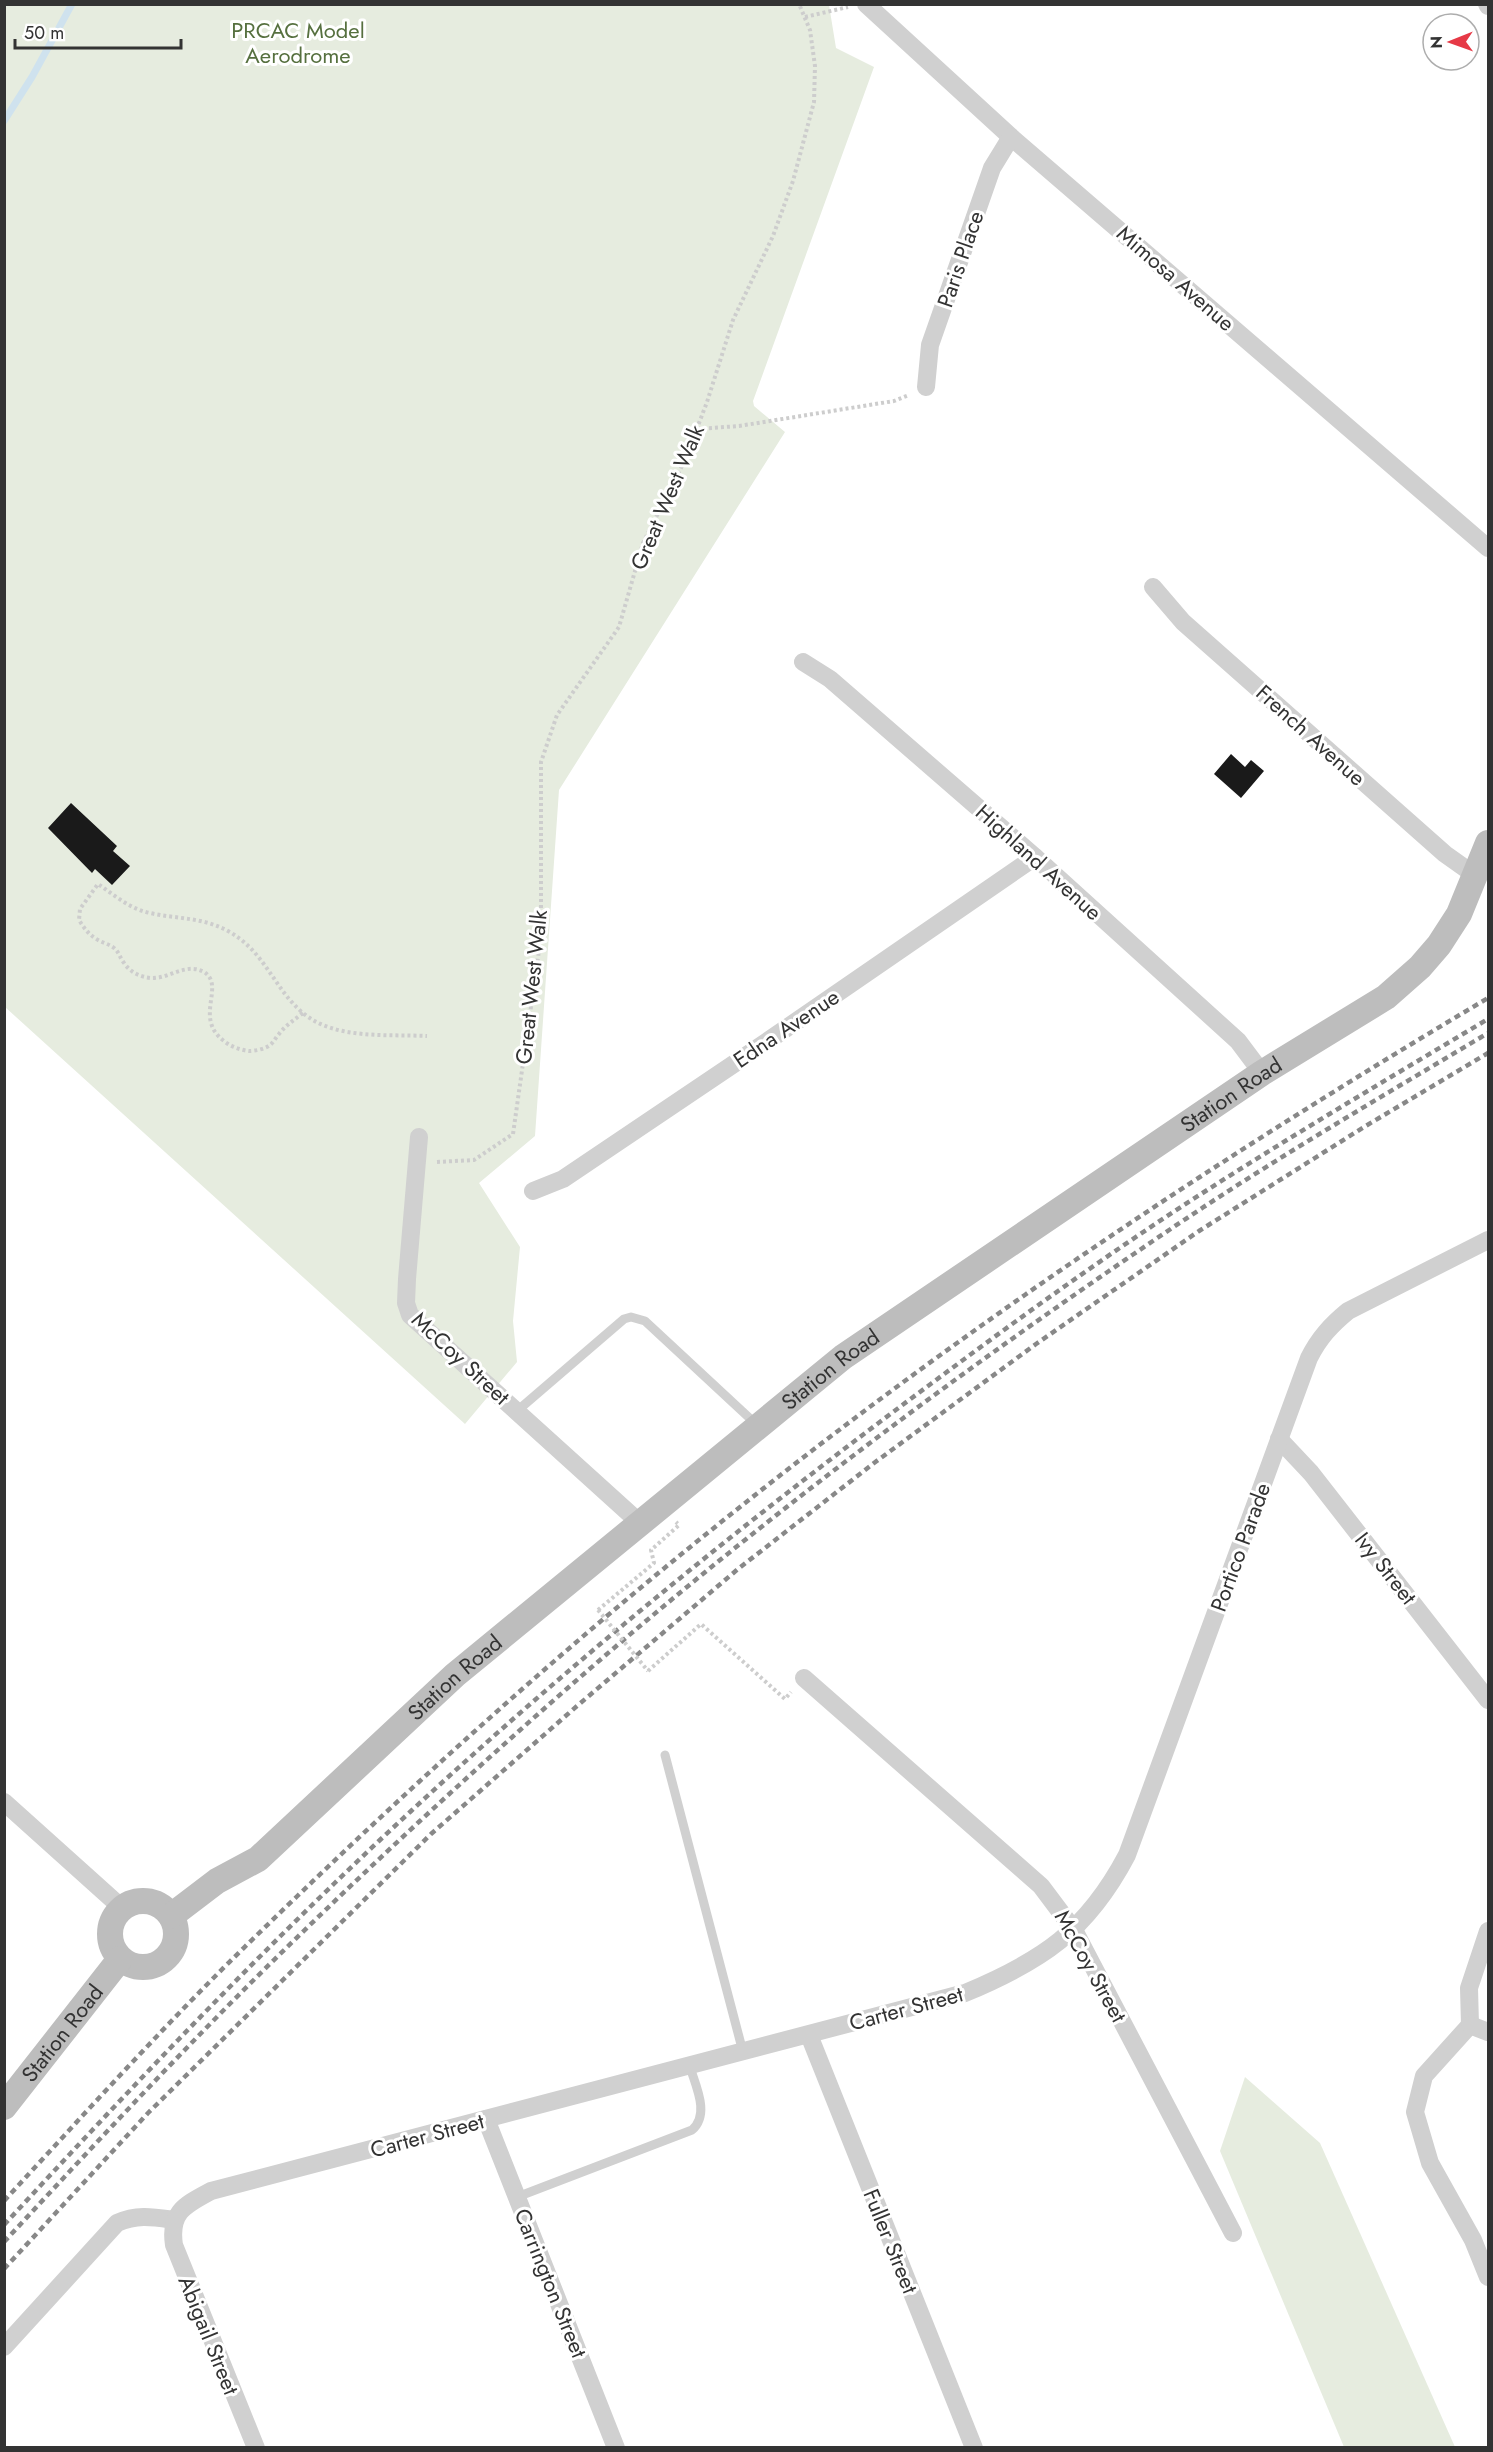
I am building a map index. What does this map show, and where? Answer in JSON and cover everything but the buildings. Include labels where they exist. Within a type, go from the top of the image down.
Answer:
[{"type":"main road","name":"Station Road","points":[[171,1916],[218,1881],[258,1859],[455,1675],[843,1357],[1262,1073],[1386,997],[1420,967],[1439,945],[1460,914],[1488,843]]},
{"type":"main road","points":[[132,1902],[154,1902],[164,1908],[176,1926],[176,1938],[167,1958],[147,1968],[136,1967],[120,1959],[112,1947],[110,1936],[115,1916],[122,1908],[132,1902]]},
{"type":"main road","name":"Station Road","points":[[4,2107],[120,1959]]},
{"type":"street","name":"Mimosa Avenue","points":[[857,6],[1488,548]]},
{"type":"street","name":"Paris Place","points":[[926,387],[930,345],[992,168],[1011,137]]},
{"type":"street","name":"French Avenue","points":[[1153,587],[1201,637],[1445,854],[1476,876]]},
{"type":"street","name":"Highland Avenue","points":[[803,662],[830,680],[1035,857],[1238,1041],[1262,1073]]},
{"type":"street","name":"Edna Avenue","points":[[533,1191],[563,1179],[769,1041],[1035,857]]},
{"type":"street","name":"McCoy Street","points":[[419,1137],[407,1279],[406,1303],[410,1315],[641,1524]]},
{"type":"street","name":"Portico Parade","points":[[1074,1930],[1111,1885],[1127,1856],[1279,1439],[1318,1340],[1348,1311],[1488,1240]]},
{"type":"street","name":"Ivy Street","points":[[1279,1439],[1311,1473],[1488,1700]]},
{"type":"street","name":"McCoy Street","points":[[804,1678],[1041,1886],[1074,1930],[1233,2233]]},
{"type":"street","points":[[4,1802],[122,1908]]},
{"type":"street","name":"Carter Street","points":[[174,2220],[179,2211],[189,2203],[212,2191],[965,1993],[1023,1967],[1074,1930]]},
{"type":"street","points":[[1488,1931],[1469,1988],[1470,2025],[1424,2076],[1415,2112],[1430,2163],[1473,2240],[1488,2277]]},
{"type":"street","points":[[1470,2025],[1488,2032]]},
{"type":"street","name":"Fuller Street","points":[[809,2035],[974,2448]]},
{"type":"street","name":"Carrington Street","points":[[486,2119],[616,2448]]},
{"type":"street","points":[[4,2347],[117,2223],[130,2217],[145,2216],[174,2220]]},
{"type":"street","name":"Abigail Street","points":[[174,2220],[172,2234],[179,2261],[256,2448]]},
{"type":"lane","points":[[517,1411],[624,1319],[631,1317],[645,1322],[759,1426]]},
{"type":"lane","points":[[665,1755],[743,2052]]},
{"type":"lane","points":[[517,2197],[692,2130],[698,2125],[702,2112],[690,2067]]},
{"type":"path","name":"Great West Walk","points":[[417,1163],[474,1160],[513,1134],[541,936],[541,762],[557,715],[619,627],[643,543],[685,460],[733,320],[773,236],[796,170],[814,102],[815,66],[810,30],[799,4]]},
{"type":"path","points":[[805,18],[857,6]]},
{"type":"path","points":[[697,429],[739,426],[894,401],[926,387]]},
{"type":"path","points":[[303,1013],[289,1023],[270,1045],[247,1051],[235,1047],[225,1042],[211,1028],[208,1006],[213,985],[209,977],[193,969],[152,978],[132,971],[123,962],[117,950],[88,933],[79,920],[80,909],[98,884],[138,910],[206,922],[226,930],[246,943],[262,959],[303,1013],[325,1025],[343,1031],[427,1036]]},
{"type":"path","points":[[644,1574],[598,1610],[648,1671],[701,1624],[785,1700],[804,1678]]},
{"type":"green space","name":"PRCAC Model Aerodrome","points":[[5,5],[829,5],[836,48],[874,67],[753,401],[754,406],[785,432],[559,790],[535,1136],[479,1183],[520,1247],[513,1321],[517,1362],[465,1424],[5,1007]]},
{"type":"green space","points":[[1245,2077],[1320,2143],[1455,2447],[1344,2447],[1220,2151]]},
{"type":"waterway","points":[[4,121],[32,77],[72,4]]},
{"type":"railway","points":[[4,2201],[192,2000],[312,1882],[535,1677],[710,1531],[897,1387],[1089,1251],[1287,1121],[1488,998]]},
{"type":"railway","points":[[4,2225],[203,2014],[357,1862],[472,1755],[665,1590],[864,1434],[1088,1270],[1259,1157],[1488,1019]]},
{"type":"railway","points":[[4,2242],[208,2026],[348,1889],[526,1725],[636,1629],[712,1567],[866,1446],[1103,1275],[1259,1172],[1488,1033]]},
{"type":"railway","points":[[4,2269],[148,2113],[431,1834],[738,1569],[874,1463],[1036,1344],[1199,1231],[1364,1127],[1488,1053]]}]
